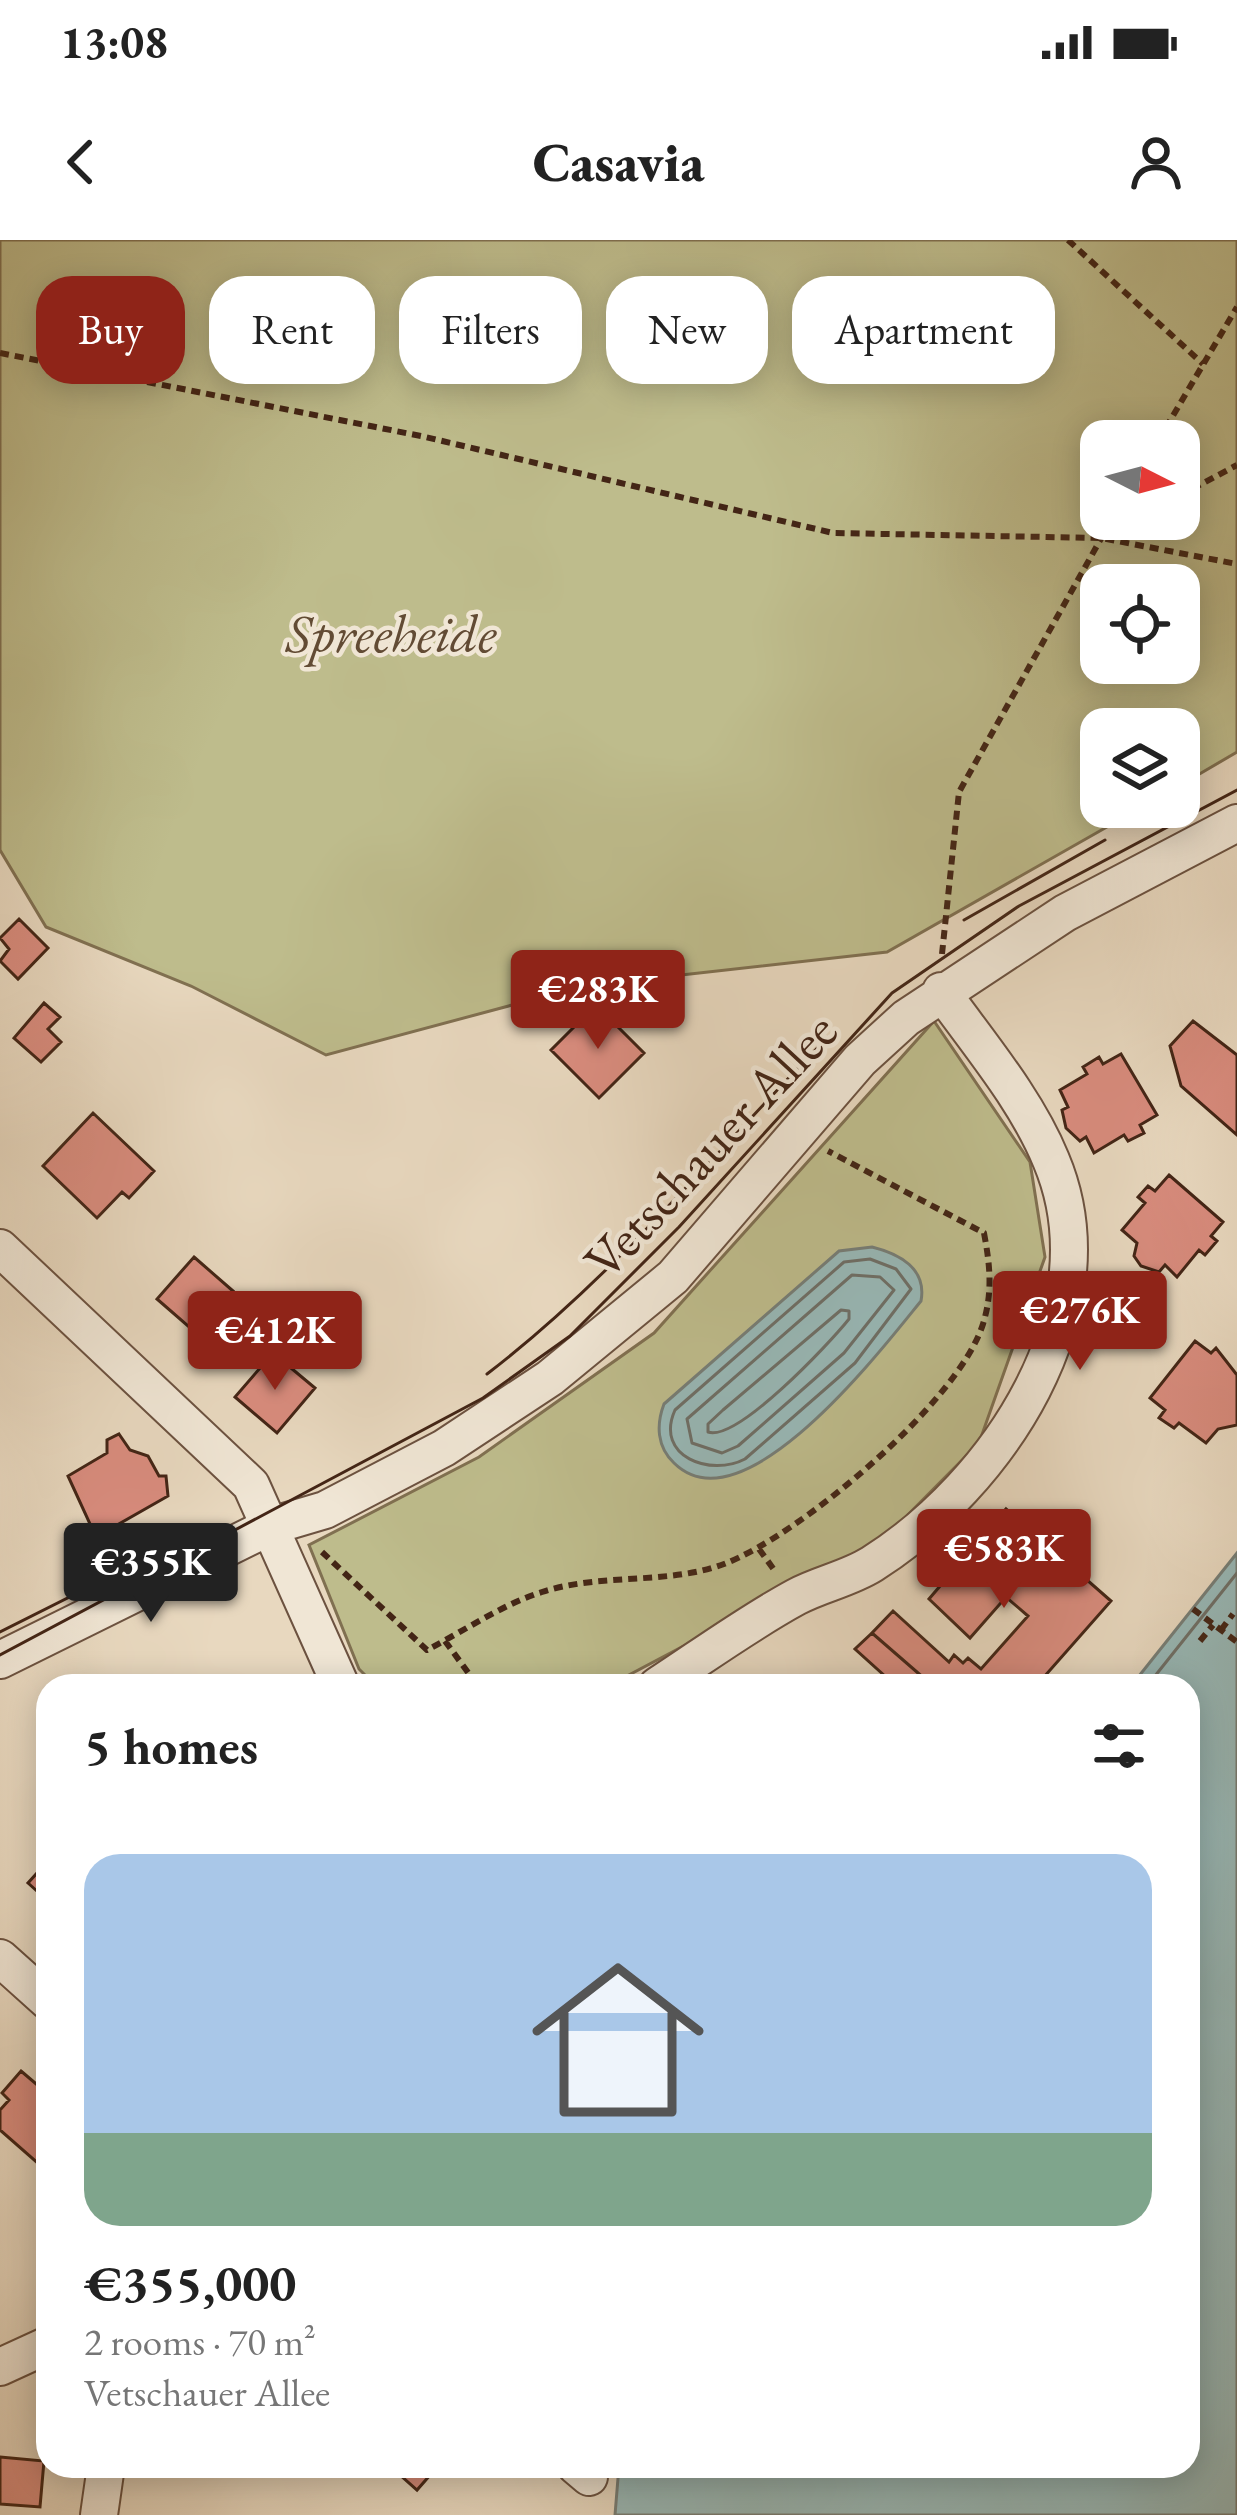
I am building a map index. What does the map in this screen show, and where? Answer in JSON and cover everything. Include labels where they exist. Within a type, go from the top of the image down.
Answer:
[{"type":"street","name":"Vetschauer Allee","points":[[0,1660],[271,1526],[326,1510],[424,1458],[550,1378],[674,1277],[860,1060],[953,983],[1065,913],[1237,823]]},
{"type":"street","points":[[676,1674],[796,1598],[869,1565],[891,1549],[946,1502],[992,1448],[1027,1403],[1046,1361],[1068,1263],[1064,1201],[1051,1159],[953,983]]},
{"type":"street","points":[[0,1248],[250,1485],[336,1674]]},
{"type":"street","points":[[0,1958],[36,1990]]},
{"type":"street","points":[[0,2367],[36,2350]]},
{"type":"street","points":[[99,2515],[104,2478]]},
{"type":"path","points":[[1068,240],[1203,364]]},
{"type":"path","points":[[1170,420],[1237,307]]},
{"type":"path","points":[[0,353],[421,436],[832,533],[1080,538]]},
{"type":"path","points":[[1200,485],[1237,465]]},
{"type":"path","points":[[953,983],[958,961],[945,968],[940,934],[958,792],[1100,540]]},
{"type":"path","points":[[1111,540],[1237,564]]},
{"type":"path","points":[[271,1526],[317,1548],[427,1650],[540,1592],[717,1567],[760,1550],[860,1474],[946,1383],[982,1327],[992,1275],[984,1233],[820,1147],[799,1130]]},
{"type":"path","points":[[1193,1610],[1237,1642]]},
{"type":"path","points":[[1200,1641],[1233,1614]]},
{"type":"path","points":[[445,1641],[469,1674]]},
{"type":"green space","name":"Spreeheide","points":[[0,240],[1237,240],[1237,752],[1200,774],[1200,708],[1080,708],[1080,828],[1105,828],[887,952],[583,986],[326,1055],[191,986],[46,927],[0,850]]},
{"type":"green space","points":[[934,1021],[1030,1162],[1045,1257],[979,1443],[882,1541],[631,1674],[364,1674],[309,1545],[479,1457],[654,1333]]},
{"type":"water","points":[[872,1247],[892,1254],[916,1272],[921,1301],[843,1392],[772,1455],[736,1473],[703,1478],[674,1463],[660,1435],[664,1404],[839,1251]]},
{"type":"water","points":[[1237,1553],[1237,2515],[615,2515],[618,2478],[1200,2478],[1200,1674],[1141,1674]]},
{"type":"building","points":[[19,919],[48,948],[18,979],[0,961],[9,949],[0,938]]},
{"type":"building","points":[[44,1003],[60,1017],[48,1029],[61,1042],[41,1062],[14,1038]]},
{"type":"building","points":[[596,1005],[644,1053],[599,1098],[551,1050]]},
{"type":"building","points":[[1193,1021],[1237,1055],[1237,1135],[1181,1086],[1170,1046]]},
{"type":"building","points":[[1121,1054],[1157,1115],[1140,1125],[1144,1133],[1128,1141],[1124,1135],[1094,1153],[1086,1137],[1080,1141],[1066,1128],[1062,1110],[1068,1107],[1060,1090],[1087,1074],[1083,1067],[1099,1057],[1103,1064]]},
{"type":"building","points":[[93,1113],[154,1171],[129,1198],[122,1192],[97,1218],[43,1166]]},
{"type":"building","points":[[1169,1175],[1223,1222],[1211,1236],[1217,1241],[1205,1255],[1199,1250],[1177,1277],[1165,1265],[1159,1272],[1141,1266],[1134,1256],[1137,1243],[1122,1230],[1145,1203],[1138,1197],[1148,1186],[1155,1191]]},
{"type":"building","points":[[194,1257],[233,1291],[196,1333],[157,1299]]},
{"type":"building","points":[[1195,1341],[1211,1353],[1216,1348],[1237,1375],[1237,1425],[1218,1429],[1206,1443],[1179,1423],[1174,1428],[1159,1418],[1165,1410],[1150,1398]]},
{"type":"building","points":[[273,1353],[315,1388],[277,1433],[235,1397]]},
{"type":"building","points":[[119,1434],[130,1450],[148,1456],[159,1476],[166,1476],[168,1496],[96,1537],[68,1476],[107,1453],[107,1440]]},
{"type":"building","points":[[1006,1509],[1111,1601],[1047,1674],[919,1674],[872,1633],[893,1611],[949,1662],[954,1655],[963,1663],[968,1658],[981,1669],[1028,1616],[1006,1597],[970,1638],[929,1599]]},
{"type":"building","points":[[872,1633],[919,1674],[883,1674],[855,1649]]},
{"type":"building","points":[[21,2071],[36,2084],[36,2162],[0,2130],[0,2110],[9,2100],[2,2093]]},
{"type":"building","points":[[0,2457],[36,2460],[36,2478],[43,2478],[40,2507],[0,2504]]},
{"type":"building","points":[[404,2478],[428,2478],[417,2490]]},
{"type":"tram line","points":[[0,1655],[483,1398],[570,1336],[679,1227],[892,993],[1019,906],[1237,790]]},
{"type":"tram line","points":[[964,920],[1105,840]]},
{"type":"tram line","points":[[487,1374],[622,1254],[828,1037]]},
{"type":"tram line","points":[[0,1632],[177,1543]]}]
